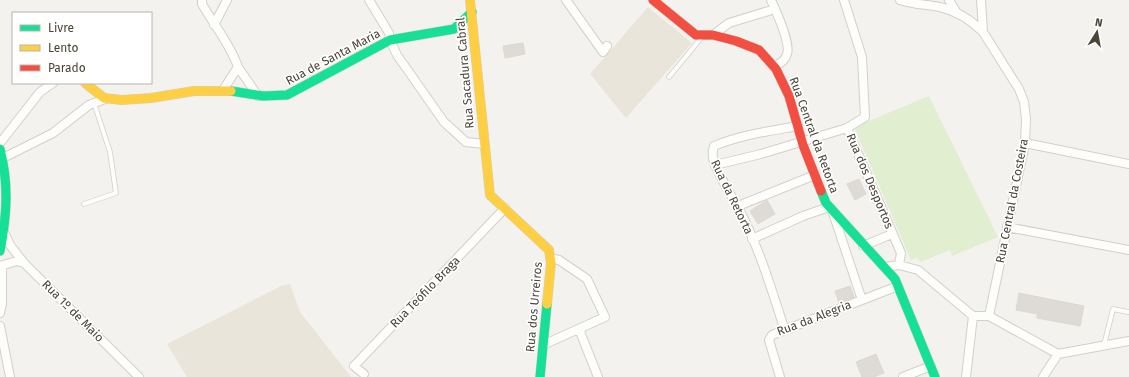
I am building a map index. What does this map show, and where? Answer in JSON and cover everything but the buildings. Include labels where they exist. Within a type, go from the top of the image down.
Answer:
[{"type":"street","points":[[202,0],[202,4],[214,26],[233,52],[238,67],[258,96]]},
{"type":"street","points":[[214,26],[227,0]]},
{"type":"street","points":[[369,0],[390,33],[390,40],[397,55],[444,122],[466,142],[484,144]]},
{"type":"street","name":"Rua Sacadura Cabral","points":[[471,0],[484,144]]},
{"type":"street","points":[[566,0],[604,52],[607,46]]},
{"type":"street","name":"Rua Central da Retorta","points":[[653,0],[696,35],[708,35],[736,41],[759,50],[774,67],[789,96],[802,141],[826,203],[895,280],[935,377]]},
{"type":"street","points":[[771,0],[787,43],[788,52],[784,61],[774,67]]},
{"type":"street","points":[[715,165],[761,154],[847,128],[865,117],[862,57],[844,0]]},
{"type":"street","points":[[900,0],[913,5],[939,7],[957,13],[983,32]]},
{"type":"street","points":[[949,0],[957,13]]},
{"type":"street","name":"Rua Central da Costeira","points":[[980,0],[983,32],[1019,89],[1024,108],[1024,143],[989,316]]},
{"type":"street","points":[[708,35],[730,23],[775,9]]},
{"type":"street","name":"Rua de Santa Maria","points":[[105,99],[137,100],[193,90],[223,90],[258,96],[275,97],[287,95],[390,40],[454,29],[472,12]]},
{"type":"street","points":[[223,90],[238,67]]},
{"type":"street","points":[[0,143],[40,92],[52,84]]},
{"type":"street","points":[[86,84],[105,99]]},
{"type":"street","points":[[0,249],[8,202],[8,183],[1,154],[53,133],[89,105],[105,99]]},
{"type":"street","name":"Rua da Retorta","points":[[784,328],[763,264],[738,206],[728,192],[715,165],[712,152],[714,146],[750,135],[798,126]]},
{"type":"street","name":"Rua dos Desportos","points":[[847,128],[901,253],[899,265]]},
{"type":"street","points":[[1024,143],[1129,164]]},
{"type":"street","name":"Rua dos Urreiros","points":[[484,144],[490,195],[548,250],[551,262],[540,377]]},
{"type":"street","points":[[738,206],[815,175]]},
{"type":"street","name":"Rua Teófilo Braga","points":[[364,374],[354,366],[505,208]]},
{"type":"street","points":[[752,239],[803,216],[830,208]]},
{"type":"street","name":"Rua Central da Retorta","points":[[830,208],[862,300]]},
{"type":"street","points":[[1007,227],[1129,250]]},
{"type":"street","points":[[4,231],[10,245],[24,263]]},
{"type":"street","name":"Rua dos Desportos","points":[[863,246],[892,234]]},
{"type":"street","points":[[0,249],[10,245]]},
{"type":"street","points":[[543,345],[604,317],[587,279],[559,260],[550,258]]},
{"type":"street","points":[[0,313],[2,304],[2,266],[17,261],[24,263]]},
{"type":"street","name":"Rua 1º de Maio","points":[[24,263],[139,377]]},
{"type":"street","points":[[884,268],[899,265],[918,270],[973,316],[989,316],[1058,354],[1129,341]]},
{"type":"street","name":"Rua da Alegria","points":[[780,377],[769,340],[772,335],[784,328],[898,286]]},
{"type":"street","points":[[966,377],[973,316]]},
{"type":"street","points":[[0,326],[10,377]]},
{"type":"street","points":[[579,329],[598,377]]},
{"type":"street","points":[[1043,377],[1058,354]]},
{"type":"street","points":[[903,377],[931,366]]},
{"type":"lane","points":[[669,77],[708,35]]},
{"type":"lane","points":[[84,204],[116,193],[110,152],[94,103]]},
{"type":"lane","points":[[1104,345],[1113,309],[1128,312]]},
{"type":"shaded area","points":[[648,7],[692,43],[626,118],[590,74]]},
{"type":"shaded area","points":[[290,284],[300,312],[351,377],[187,377],[167,344],[281,286]]},
{"type":"green space","points":[[929,96],[998,237],[952,256],[950,250],[921,262],[916,258],[911,260],[854,127]]},
{"type":"traffic: fast","points":[[231,91],[263,96],[287,95],[390,40],[454,29],[472,12]]},
{"type":"traffic: fast","points":[[0,149],[6,187],[4,225],[0,251]]},
{"type":"traffic: fast","points":[[821,191],[826,203],[895,279],[935,377]]},
{"type":"traffic: fast","points":[[540,377],[547,304]]},
{"type":"traffic: slow","points":[[470,0],[490,195],[549,250],[551,263],[547,304]]},
{"type":"traffic: slow","points":[[86,84],[104,98],[122,100],[151,98],[194,91],[231,91]]},
{"type":"traffic: jam","points":[[653,0],[696,35],[713,35],[736,41],[759,50],[776,69],[789,96],[803,145],[821,191]]}]
